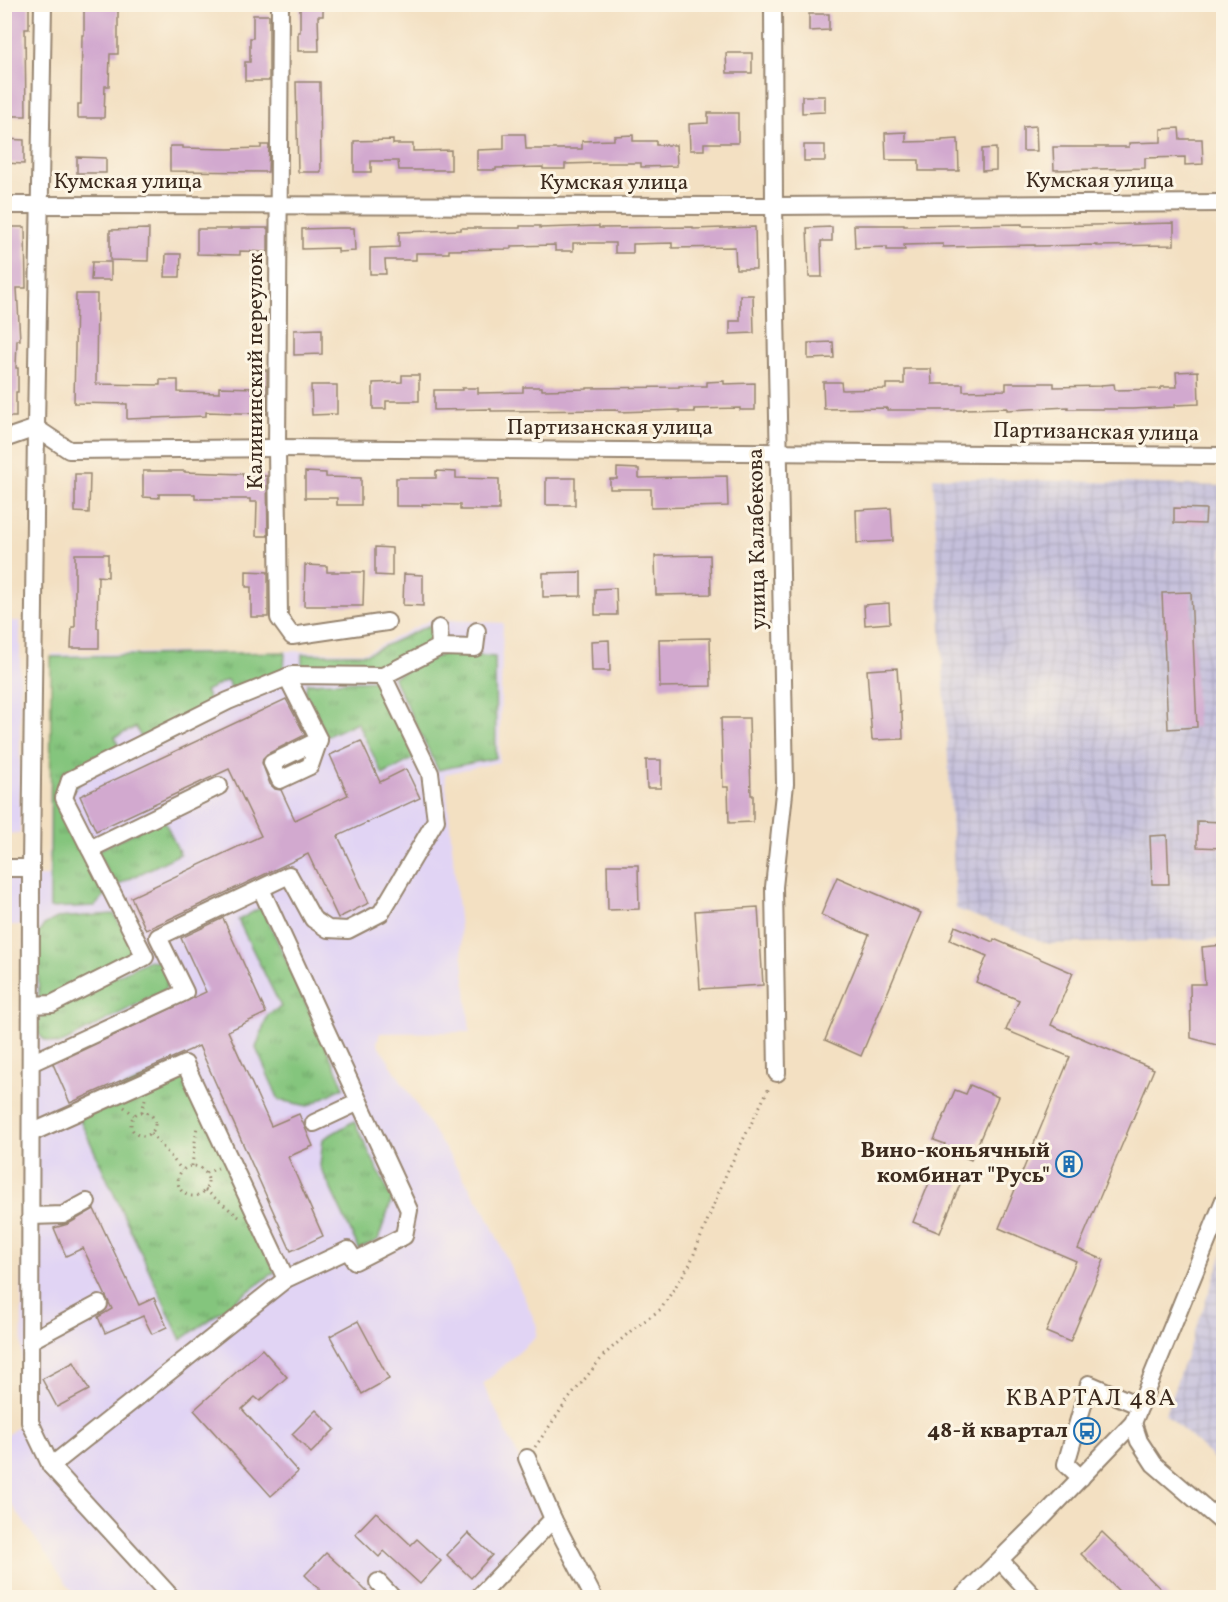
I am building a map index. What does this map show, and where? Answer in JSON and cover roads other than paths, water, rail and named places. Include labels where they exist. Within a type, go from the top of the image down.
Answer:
[{"type":"street","points":[[43,4],[31,868],[30,1422],[51,1466],[172,1598]]},
{"type":"street","name":"Калининский переулок","points":[[280,4],[279,618],[292,636],[387,622]]},
{"type":"street","name":"улица Калабекова","points":[[773,4],[774,206],[785,784],[774,887],[777,1073]]},
{"type":"street","name":"Кумская улица","points":[[4,205],[774,206],[1224,203]]},
{"type":"street","points":[[4,439],[36,428]]},
{"type":"street","name":"Партизанская улица","points":[[36,428],[69,450],[278,448],[1224,456]]},
{"type":"street","points":[[439,628],[440,647]]},
{"type":"street","points":[[32,1005],[52,1004],[145,957],[64,798],[70,780],[228,701],[292,675],[383,676],[440,647],[475,648],[477,631]]},
{"type":"street","points":[[139,945],[290,875],[313,919],[328,929],[348,930],[381,913],[436,820],[430,773],[383,676]]},
{"type":"street","points":[[287,677],[319,740]]},
{"type":"street","points":[[90,849],[219,786]]},
{"type":"street","points":[[4,868],[31,868]]},
{"type":"street","points":[[51,1466],[286,1278],[348,1250],[355,1261],[404,1236],[409,1210],[261,889]]},
{"type":"street","points":[[31,1063],[185,992],[158,937]]},
{"type":"street","points":[[31,1133],[185,1064],[286,1278]]},
{"type":"street","points":[[314,1123],[359,1102]]},
{"type":"street","points":[[961,1598],[1133,1423],[1224,1200]]},
{"type":"street","points":[[31,1216],[63,1215],[87,1202]]},
{"type":"street","points":[[30,1341],[99,1305]]},
{"type":"street","points":[[1081,1478],[1066,1464],[1089,1384],[1140,1406]]},
{"type":"street","points":[[1133,1423],[1139,1441],[1154,1464],[1224,1524]]},
{"type":"street","points":[[527,1458],[553,1519],[594,1598]]},
{"type":"street","points":[[478,1598],[553,1519]]},
{"type":"street","points":[[1000,1560],[1035,1598]]},
{"type":"street","points":[[378,1582],[393,1598]]},
{"type":"place","name":"Вино-коньячный комбинат \"Русь\"","points":[[1069,1164]]},
{"type":"place","name":"48-й квартал","points":[[1087,1431]]},
{"type":"district","name":"КВАРТАЛ 48А","points":[[1091,1399]]}]
